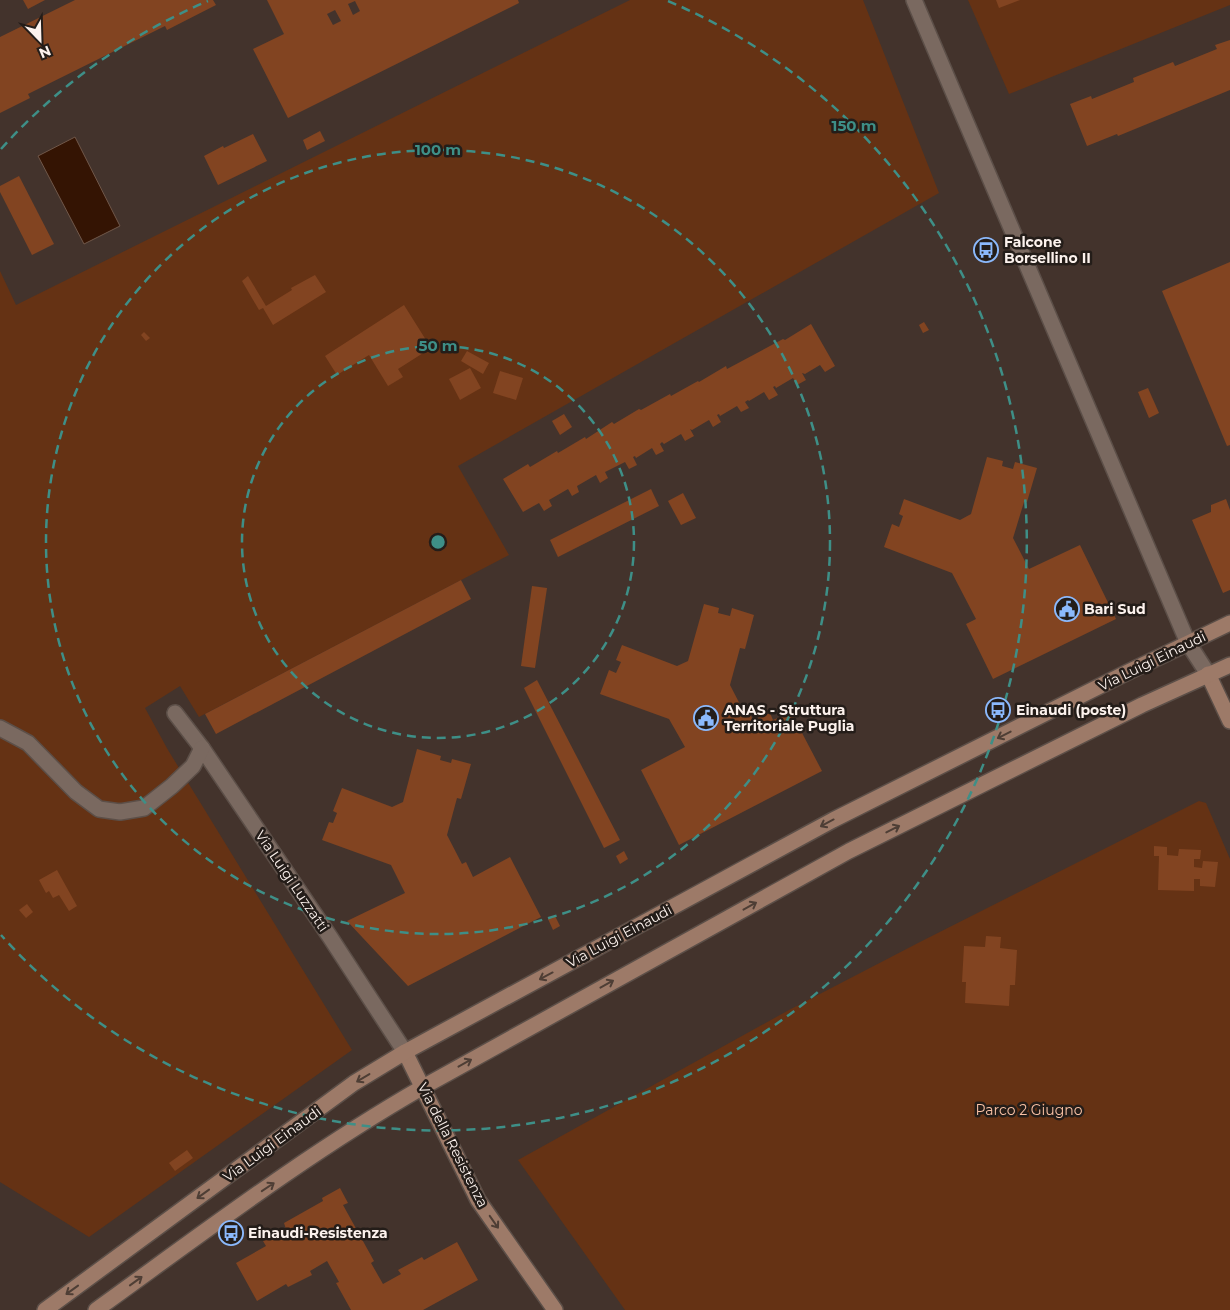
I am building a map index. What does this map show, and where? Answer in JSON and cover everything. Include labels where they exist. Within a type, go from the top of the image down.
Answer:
[{"type":"main road","name":"Via Luigi Einaudi","points":[[45,1310],[354,1083],[405,1052],[833,820],[1230,623]]},
{"type":"main road","points":[[96,1310],[251,1198],[374,1115],[422,1087],[849,851],[1142,705],[1230,665]]},
{"type":"main road","points":[[1208,674],[1230,721]]},
{"type":"main road","name":"Via della Resistenza","points":[[405,1052],[478,1200],[555,1310]]},
{"type":"street","points":[[914,0],[1188,643],[1208,674]]},
{"type":"street","name":"Via Luigi Luzzatti","points":[[175,713],[202,748],[405,1052]]},
{"type":"street","points":[[0,728],[28,743],[76,792],[98,809],[120,812],[144,808],[193,766],[202,748]]},
{"type":"green space","points":[[630,0],[863,0],[939,193],[458,466],[509,555],[199,717],[180,686],[145,708],[168,750],[352,1050],[89,1237],[0,1182],[0,271],[16,305]]},
{"type":"green space","points":[[968,0],[1230,0],[1230,5],[1009,94]]},
{"type":"green space","name":"Parco 2 Giugno","points":[[1199,801],[1206,803],[1230,859],[1230,1310],[625,1310],[518,1160],[789,1010]]},
{"type":"shaded area","points":[[75,137],[120,226],[84,244],[38,156]]},
{"type":"building","points":[[23,0],[45,0],[28,9]]},
{"type":"building","points":[[75,0],[213,0],[216,5],[167,30],[165,26],[28,94],[30,98],[0,113],[0,37]]},
{"type":"building","points":[[267,0],[518,0],[519,3],[288,118],[253,49],[284,34]],"holes":[[[355,1],[360,11],[353,15],[348,4]],[[335,10],[341,21],[333,25],[327,14]]]},
{"type":"building","points":[[996,0],[1020,0],[999,8]]},
{"type":"building","points":[[1230,40],[1230,90],[1118,136],[1117,134],[1087,146],[1070,104],[1091,96],[1092,99],[1134,82],[1133,78],[1173,62],[1175,66],[1217,49],[1215,45]]},
{"type":"building","points":[[320,131],[325,141],[307,150],[303,140]]},
{"type":"building","points":[[253,134],[267,161],[218,185],[204,156]]},
{"type":"building","points":[[19,176],[54,244],[32,255],[0,192],[0,186]]},
{"type":"building","points":[[1230,262],[1230,445],[1227,446],[1162,291]]},
{"type":"building","points":[[315,275],[326,292],[273,325],[263,308],[259,310],[242,281],[248,276],[266,306],[292,290],[291,288]]},
{"type":"building","points":[[404,305],[431,348],[398,369],[403,377],[388,386],[369,355],[337,375],[325,356]]},
{"type":"building","points":[[924,322],[929,330],[923,333],[919,325]]},
{"type":"building","points":[[811,324],[835,366],[825,372],[820,365],[805,374],[802,373],[806,380],[797,385],[793,378],[776,388],[775,386],[773,387],[778,395],[769,400],[764,392],[745,402],[749,408],[741,412],[737,406],[720,416],[719,414],[717,415],[721,422],[713,427],[709,420],[692,430],[690,429],[694,436],[685,441],[681,434],[664,444],[662,442],[660,444],[664,451],[656,455],[652,448],[636,458],[635,456],[633,457],[637,465],[629,469],[625,462],[605,472],[608,478],[600,483],[596,475],[577,486],[579,492],[572,496],[568,489],[549,500],[552,506],[544,511],[539,503],[523,512],[503,479],[528,464],[530,467],[585,437],[586,439],[612,422],[614,424],[639,409],[641,410],[670,394],[671,396],[726,366],[727,369],[783,339],[785,340]]},
{"type":"building","points":[[144,332],[150,338],[146,341],[141,335]]},
{"type":"building","points":[[467,351],[489,363],[483,374],[461,361]]},
{"type":"building","points":[[470,368],[481,388],[460,400],[449,379]]},
{"type":"building","points":[[500,371],[523,378],[516,400],[493,393]]},
{"type":"building","points":[[1148,388],[1159,413],[1149,418],[1138,392]]},
{"type":"building","points":[[564,414],[572,427],[560,435],[552,421]]},
{"type":"building","points":[[987,457],[1003,461],[1002,466],[1013,469],[1015,462],[1037,468],[1027,502],[1024,502],[1013,538],[1029,569],[1080,545],[1116,619],[993,679],[966,624],[976,619],[952,573],[884,547],[892,524],[899,527],[903,516],[899,514],[904,499],[960,520],[971,514]]},
{"type":"building","points":[[651,489],[659,506],[558,557],[550,540]]},
{"type":"building","points":[[683,493],[696,518],[681,525],[668,501]]},
{"type":"building","points":[[1226,499],[1230,510],[1230,590],[1223,593],[1192,520],[1211,512],[1211,505]]},
{"type":"building","points":[[461,580],[471,599],[216,734],[205,714]]},
{"type":"building","points":[[532,586],[547,588],[535,668],[521,666]]},
{"type":"building","points":[[704,604],[719,608],[718,613],[730,616],[732,608],[754,615],[745,649],[740,648],[730,685],[745,714],[749,712],[753,720],[770,713],[773,720],[791,712],[822,771],[679,845],[641,770],[685,747],[669,719],[600,694],[609,670],[616,673],[621,662],[616,660],[622,645],[677,666],[688,661]]},
{"type":"building","points":[[537,680],[620,840],[604,848],[524,688]]},
{"type":"building","points":[[417,749],[441,756],[440,760],[451,763],[452,759],[471,764],[461,799],[457,798],[447,835],[462,864],[466,862],[473,877],[510,857],[541,917],[408,986],[347,921],[405,893],[391,865],[322,840],[329,822],[333,823],[337,813],[333,811],[342,788],[392,807],[403,802]]},
{"type":"building","points":[[1154,846],[1167,847],[1167,855],[1178,856],[1179,849],[1201,850],[1200,859],[1194,859],[1194,867],[1202,868],[1203,861],[1218,862],[1215,887],[1200,886],[1200,879],[1194,879],[1194,891],[1158,890],[1159,856],[1154,856]]},
{"type":"building","points":[[624,851],[628,859],[620,864],[616,856]]},
{"type":"building","points":[[57,870],[77,906],[69,911],[59,895],[53,898],[49,891],[46,893],[39,880]]},
{"type":"building","points":[[27,904],[33,912],[26,918],[19,910]]},
{"type":"building","points":[[555,916],[560,926],[553,930],[548,919]]},
{"type":"building","points":[[986,936],[1001,937],[1000,948],[1017,950],[1015,985],[1010,985],[1009,1006],[965,1003],[966,982],[962,982],[964,946],[985,947]]},
{"type":"building","points":[[187,1150],[193,1158],[175,1171],[169,1163]]},
{"type":"building","points":[[340,1188],[348,1203],[343,1205],[374,1261],[371,1263],[383,1284],[401,1274],[398,1270],[422,1257],[424,1260],[457,1242],[478,1280],[423,1310],[351,1310],[336,1283],[339,1282],[327,1261],[310,1271],[312,1275],[288,1287],[286,1284],[257,1301],[236,1263],[266,1246],[263,1241],[286,1229],[284,1223],[323,1201],[322,1198]]},
{"type":"place","name":"Falcone Borsellino II","points":[[986,250]]},
{"type":"place","name":"Bari Sud","points":[[1067,609]]},
{"type":"place","name":"Einaudi (poste)","points":[[998,710]]},
{"type":"place","name":"ANAS - Struttura Territoriale Puglia","points":[[706,718]]},
{"type":"place","name":"Einaudi-Resistenza","points":[[231,1233]]}]
